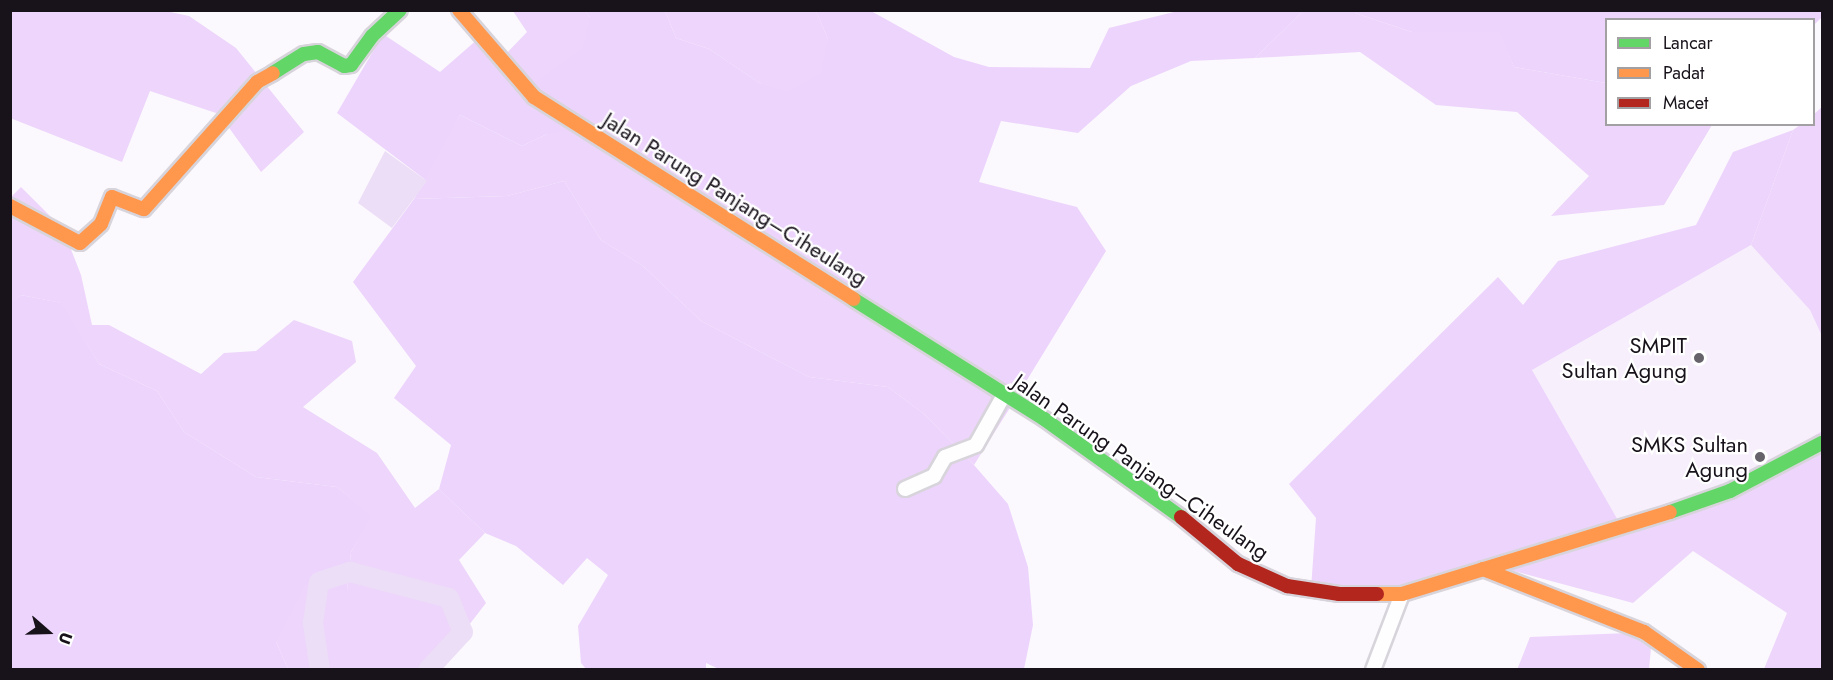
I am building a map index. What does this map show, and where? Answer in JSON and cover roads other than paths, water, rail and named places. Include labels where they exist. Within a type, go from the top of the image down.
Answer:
[{"type":"street","points":[[10,206],[80,243],[101,224],[112,197],[144,209],[257,82],[304,54],[318,52],[344,66],[351,65],[372,36],[400,10]]},
{"type":"street","name":"Jalan Parung Panjang–Ciheulang","points":[[459,10],[534,97],[1044,419],[1261,577],[1287,586],[1339,594],[1402,594],[1602,535],[1730,490],[1822,443]]},
{"type":"street","points":[[905,489],[934,476],[945,457],[976,445],[1004,395]]},
{"type":"street","points":[[1483,569],[1605,614],[1644,632],[1698,669]]},
{"type":"street","points":[[1373,669],[1402,594]]},
{"type":"waterway","points":[[320,670],[313,623],[319,582],[350,572],[449,598],[463,632],[428,670]]},
{"type":"place","name":"SMPIT Sultan Agung","points":[[1699,358]]},
{"type":"place","name":"SMKS Sultan Agung","points":[[1760,457]]}]
